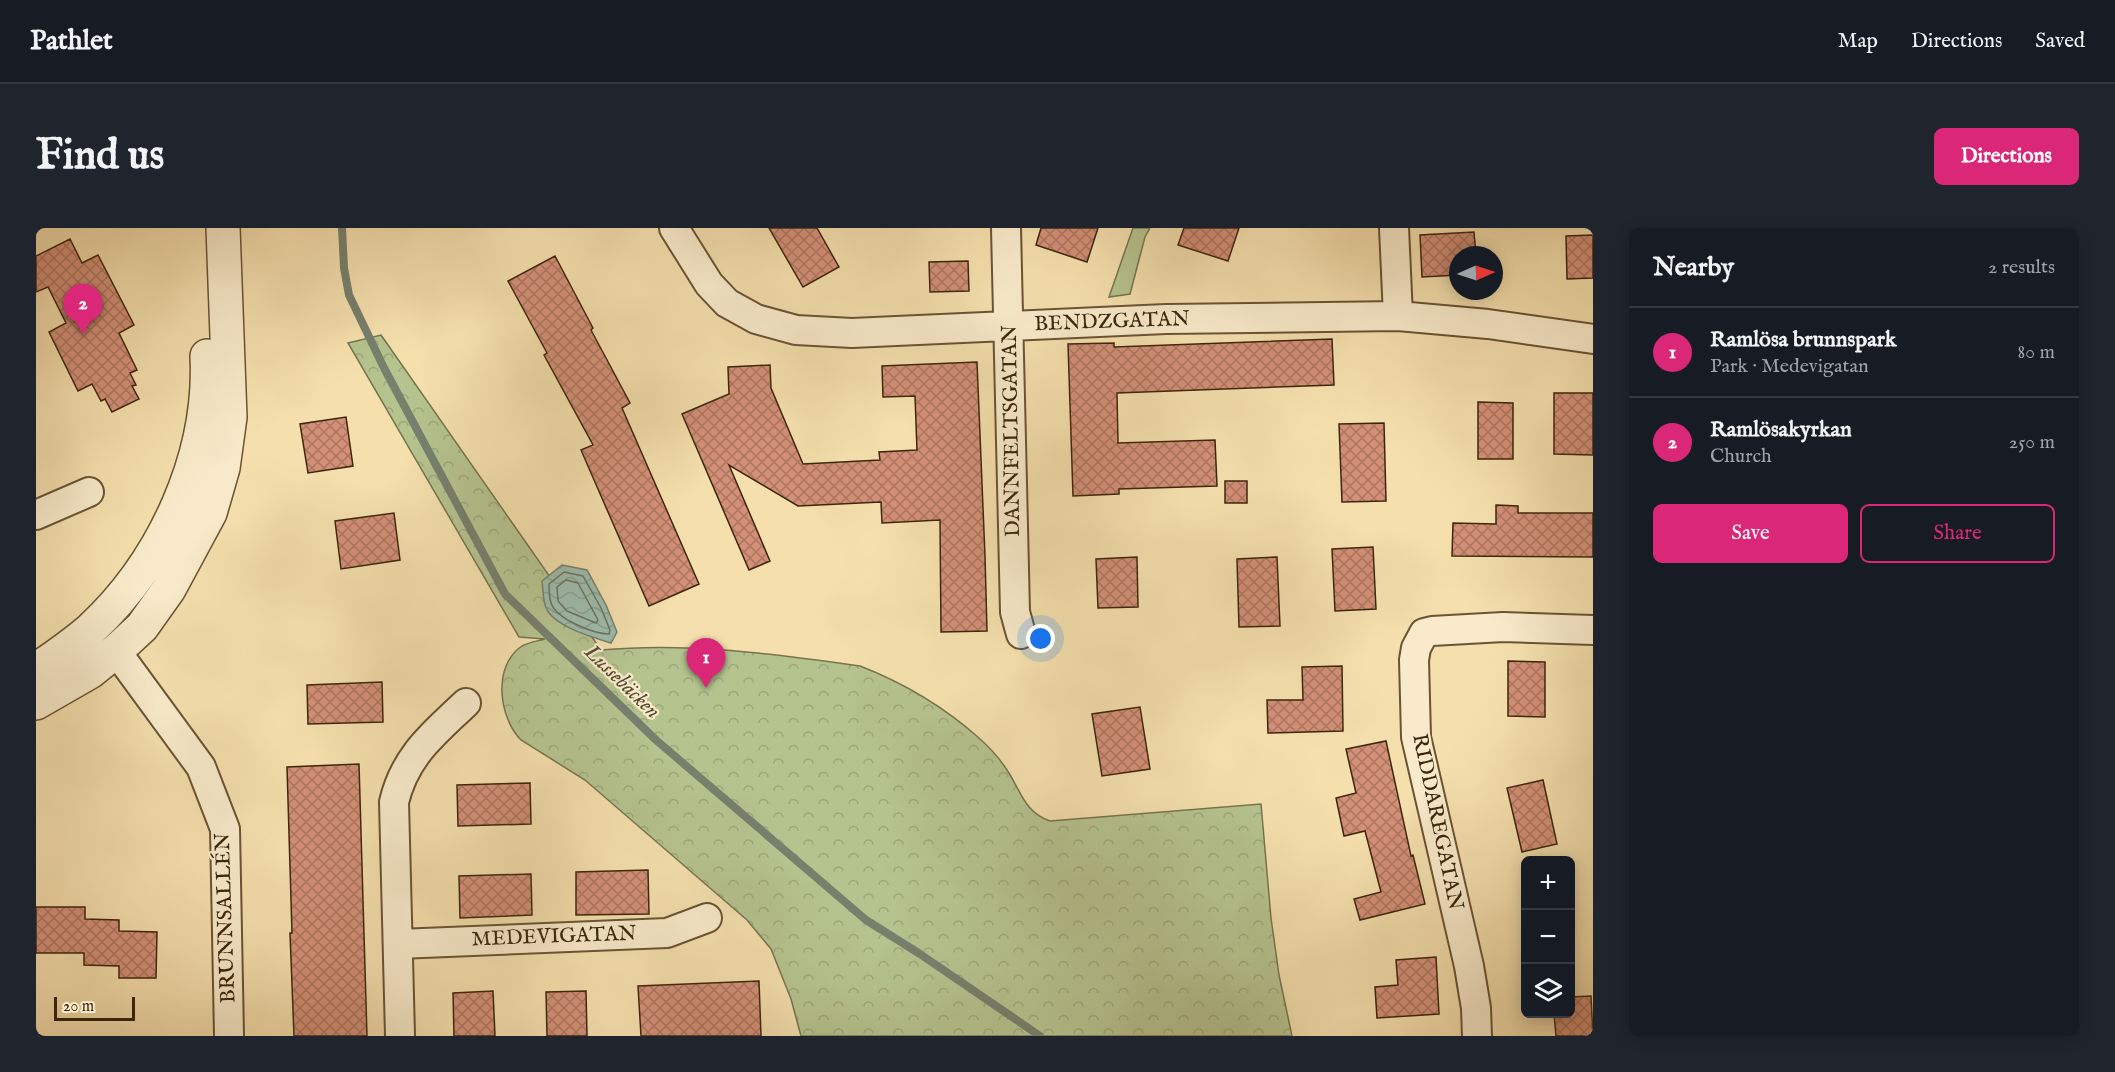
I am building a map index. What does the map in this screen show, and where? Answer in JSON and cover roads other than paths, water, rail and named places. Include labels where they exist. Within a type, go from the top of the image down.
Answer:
[{"type":"street","points":[[36,669],[60,654],[91,628],[117,601],[139,573],[172,519],[186,483],[200,435],[207,396],[208,363],[200,228]]},
{"type":"street","points":[[36,703],[90,672],[142,627],[169,589],[210,513],[219,487],[230,417],[223,228]]},
{"type":"street","name":"BENDZGATAN","points":[[674,228],[699,270],[718,294],[741,312],[796,330],[852,333],[1166,319],[1398,316],[1488,324],[1593,339]]},
{"type":"street","name":"DANNFELTSGATAN","points":[[1006,228],[1015,612],[1021,634]]},
{"type":"street","points":[[1395,228],[1398,316]]},
{"type":"street","points":[[36,515],[89,492]]},
{"type":"street","name":"RIDDAREGATAN","points":[[1477,1036],[1476,1008],[1469,966],[1416,737],[1414,660],[1416,648],[1424,633],[1432,631],[1503,627],[1593,630]]},
{"type":"street","name":"BRUNNSALLÉN","points":[[116,651],[201,767],[225,829],[229,1036]]},
{"type":"street","points":[[400,1036],[394,802],[399,782],[407,765],[431,736],[466,703]]},
{"type":"street","name":"MEDEVIGATAN","points":[[398,944],[667,933],[707,918]]},
{"type":"water","points":[[562,565],[587,570],[606,605],[617,632],[611,643],[573,630],[555,619],[549,612],[544,602],[542,581]]},
{"type":"waterway","name":"Lussebäcken","points":[[342,228],[344,268],[349,295],[384,368],[505,594],[656,740],[866,920],[1040,1036]]},
{"type":"place","name":"Ramlösakyrkan","points":[[83,334]]},
{"type":"place","name":"Ramlösa brunnspark","points":[[706,688]]}]
